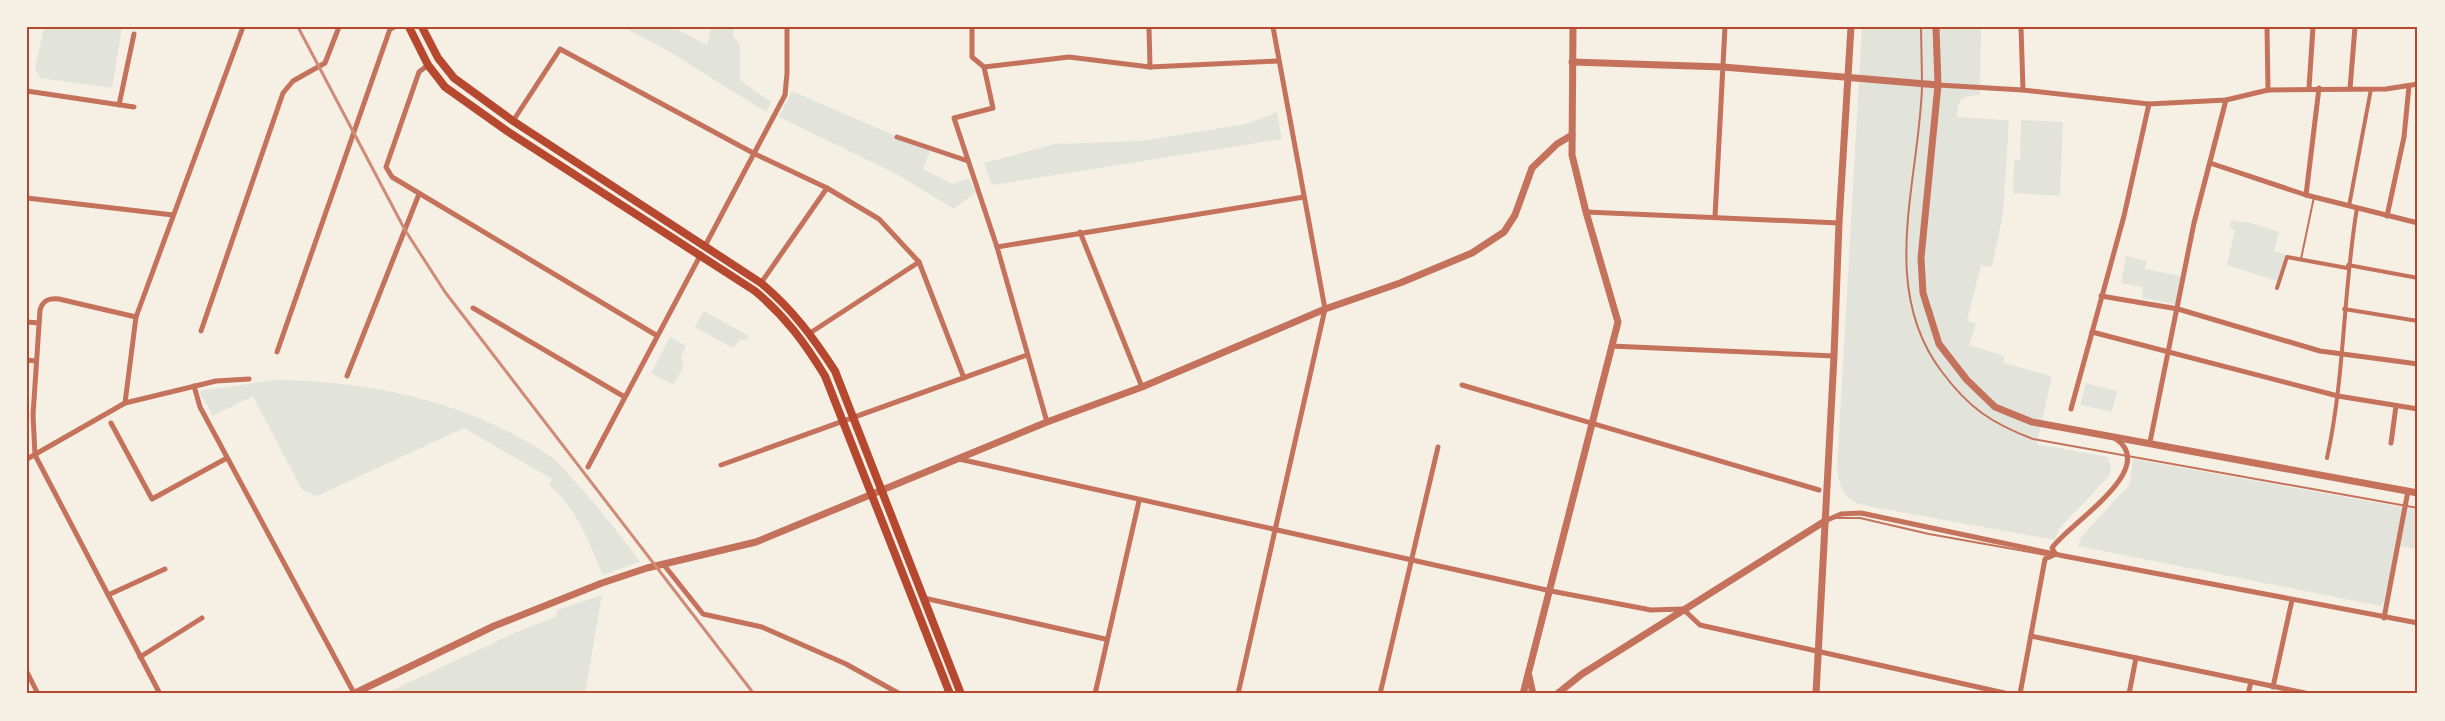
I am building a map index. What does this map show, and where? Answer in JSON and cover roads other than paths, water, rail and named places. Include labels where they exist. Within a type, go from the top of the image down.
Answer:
[{"type":"main road","points":[[409,27],[428,65],[445,87],[507,131],[761,283],[787,305],[810,333],[835,372],[961,694]]},
{"type":"main road","points":[[422,27],[438,58],[454,78],[513,121],[703,250],[780,313],[802,339],[825,376],[950,694]]},
{"type":"street","points":[[124,403],[136,317],[243,27]]},
{"type":"street","points":[[201,332],[284,93],[293,81],[325,63],[339,27]]},
{"type":"street","points":[[278,352],[390,29],[395,27]]},
{"type":"street","points":[[588,467],[623,396],[785,95],[788,73],[787,27]]},
{"type":"street","points":[[972,27],[972,57],[984,67],[993,108],[954,118],[997,247],[1047,422]]},
{"type":"street","points":[[1149,27],[1150,67]]},
{"type":"street","points":[[1238,694],[1325,309],[1273,27]]},
{"type":"street","points":[[1523,694],[1551,591],[1590,424],[1618,322],[1575,173],[1572,135],[1573,27]]},
{"type":"street","points":[[1715,217],[1725,27]]},
{"type":"street","points":[[1816,694],[1851,27]]},
{"type":"street","points":[[1936,27],[1938,85],[1921,258],[1923,293],[1930,322],[1939,344],[1967,380],[1995,407],[2032,422],[2418,493]]},
{"type":"street","points":[[2021,27],[2023,90]]},
{"type":"street","points":[[2267,27],[2268,90]]},
{"type":"street","points":[[2309,88],[2313,27]]},
{"type":"street","points":[[2350,89],[2355,27]]},
{"type":"street","points":[[119,105],[134,34]]},
{"type":"street","points":[[507,131],[560,49],[755,154],[826,188],[879,219],[919,262],[964,378]]},
{"type":"street","points":[[984,67],[1069,57],[1150,67],[1278,61]]},
{"type":"street","points":[[438,58],[419,72],[386,167],[392,177],[656,335]]},
{"type":"street","points":[[1572,62],[1723,67],[2023,90],[2149,104],[2226,100],[2268,90],[2371,89],[2418,84]]},
{"type":"street","points":[[2387,216],[2404,137],[2409,86]]},
{"type":"street","points":[[2306,195],[2319,88]]},
{"type":"street","points":[[2349,206],[2371,89]]},
{"type":"street","points":[[27,91],[134,107]]},
{"type":"street","points":[[2150,442],[2194,223],[2226,100]]},
{"type":"street","points":[[2071,409],[2124,216],[2149,104]]},
{"type":"street","points":[[194,386],[200,407],[354,694],[494,626],[620,576],[756,542],[1047,422],[1142,387],[1325,309],[1418,276],[1472,253],[1496,239],[1515,215],[1532,168],[1557,144],[1572,135]]},
{"type":"street","points":[[897,137],[968,161]]},
{"type":"street","points":[[2210,163],[2306,195],[2418,223]]},
{"type":"street","points":[[755,291],[826,188]]},
{"type":"street","points":[[347,376],[419,194]]},
{"type":"street","points":[[997,247],[1304,197]]},
{"type":"street","points":[[27,198],[174,215]]},
{"type":"street","points":[[2327,458],[2338,396],[2348,266],[2357,208]]},
{"type":"street","points":[[1586,212],[1839,223]]},
{"type":"street","points":[[1080,232],[1142,387]]},
{"type":"street","points":[[2277,288],[2287,256],[2418,278]]},
{"type":"street","points":[[802,339],[919,262]]},
{"type":"street","points":[[2101,296],[2178,309],[2289,343],[2340,355],[2418,364]]},
{"type":"street","points":[[136,317],[48,299],[41,306],[30,415],[34,455],[160,694]]},
{"type":"street","points":[[474,308],[623,396]]},
{"type":"street","points":[[2344,309],[2418,321]]},
{"type":"street","points":[[27,322],[39,323]]},
{"type":"street","points":[[2091,332],[2338,396],[2418,409]]},
{"type":"street","points":[[1611,346],[1834,357]]},
{"type":"street","points":[[721,465],[843,421],[853,420],[1027,355]]},
{"type":"street","points":[[27,360],[36,361]]},
{"type":"street","points":[[27,459],[124,403],[216,381],[249,379]]},
{"type":"street","points":[[1462,386],[1819,490]]},
{"type":"street","points":[[2391,443],[2396,406]]},
{"type":"street","points":[[111,423],[152,500],[227,458]]},
{"type":"street","points":[[2051,550],[2061,537],[2121,480],[2127,454],[2123,444],[2110,435]]},
{"type":"street","points":[[1380,694],[1438,447]]},
{"type":"street","points":[[959,459],[1139,501],[1551,591],[1651,610],[1683,609],[1700,625],[2009,694]]},
{"type":"street","points":[[2384,618],[2408,491]]},
{"type":"street","points":[[1095,694],[1105,639],[1139,501]]},
{"type":"street","points":[[1557,694],[1582,674],[1683,609],[1825,520],[1841,514],[1861,513],[2051,550],[2064,556],[2418,623]]},
{"type":"street","points":[[2020,694],[2045,559],[2050,555],[2064,556]]},
{"type":"street","points":[[664,565],[703,614],[762,627],[846,664],[900,694]]},
{"type":"street","points":[[108,595],[165,569]]},
{"type":"street","points":[[914,603],[924,598],[1105,639]]},
{"type":"street","points":[[2273,687],[2292,600]]},
{"type":"street","points":[[140,657],[202,618]]},
{"type":"street","points":[[2031,636],[2310,694]]},
{"type":"street","points":[[2129,694],[2136,658]]},
{"type":"street","points":[[27,672],[38,694]]},
{"type":"street","points":[[1529,674],[1533,694]]},
{"type":"street","points":[[2248,694],[2251,682]]},
{"type":"street","points":[[27,688],[34,685]]},
{"type":"lane","points":[[1921,27],[1922,84],[1905,251],[1906,289],[1915,324],[1928,352],[1962,397],[1974,409],[2005,428],[2033,439],[2127,454],[2418,508]]},
{"type":"lane","points":[[2301,259],[2314,197]]},
{"type":"railway","points":[[298,27],[405,230],[445,292],[754,694]]}]
